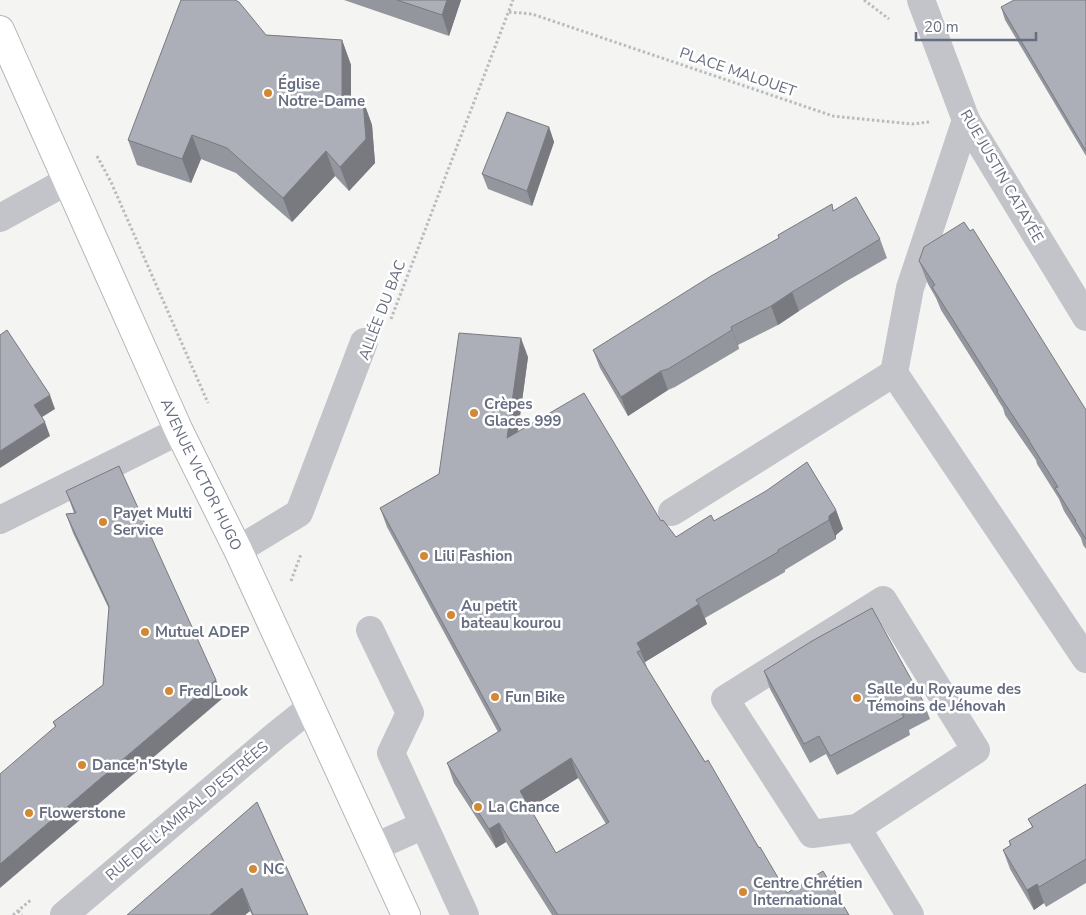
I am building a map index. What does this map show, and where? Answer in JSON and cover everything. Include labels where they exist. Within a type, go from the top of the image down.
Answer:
[{"type":"main road","name":"AVENUE VICTOR HUGO","points":[[0,30],[179,431],[238,550],[406,915]]},
{"type":"street","name":"RUE JUSTIN CATAYÉE","points":[[921,0],[966,120],[1086,317]]},
{"type":"street","points":[[966,120],[910,288],[894,373],[1086,659]]},
{"type":"street","points":[[0,218],[67,182]]},
{"type":"street","points":[[238,550],[298,513],[364,342]]},
{"type":"street","points":[[672,512],[894,373]]},
{"type":"street","points":[[0,520],[179,431]]},
{"type":"street","points":[[883,600],[976,750],[857,828],[812,834],[725,699],[883,600]]},
{"type":"street","points":[[370,630],[410,713],[391,753],[465,915]]},
{"type":"street","name":"RUE DE L'AMIRAL D'ESTRÉES","points":[[64,915],[310,708]]},
{"type":"street","points":[[375,847],[424,825]]},
{"type":"street","points":[[857,828],[910,915]]},
{"type":"path","name":"ALLÉE DU BAC","points":[[389,324],[513,0]]},
{"type":"path","name":"PLACE MALOUET","points":[[509,12],[532,14],[833,116],[912,124],[966,120]]},
{"type":"path","points":[[274,629],[304,545]]},
{"type":"path","points":[[18,911],[22,915]]},
{"type":"building","name":"Église Notre-Dame","points":[[181,0],[235,0],[239,2],[266,35],[342,40],[342,98],[363,100],[366,139],[340,167],[326,151],[283,198],[227,148],[192,135],[182,159],[128,140]]},
{"type":"building","points":[[397,0],[447,0],[442,15]]},
{"type":"building","points":[[1014,0],[1086,0],[1086,151],[1001,7]]},
{"type":"building","points":[[507,112],[549,127],[527,191],[482,174]]},
{"type":"building","points":[[856,197],[880,239],[771,306],[731,327],[732,330],[668,369],[661,371],[621,397],[593,350],[711,276],[779,238],[778,235],[832,204],[833,211]]},
{"type":"building","points":[[964,222],[970,231],[973,229],[1086,410],[1086,539],[1055,488],[1058,487],[932,287],[935,285],[919,261],[924,247]]},
{"type":"building","points":[[7,330],[50,395],[34,405],[45,422],[0,451],[0,335]]},
{"type":"building","points":[[459,333],[521,338],[507,438],[584,393],[661,521],[663,520],[676,537],[711,515],[714,521],[766,491],[807,462],[836,510],[829,516],[829,520],[696,600],[699,604],[637,643],[641,650],[637,652],[705,762],[708,760],[787,893],[823,871],[849,915],[558,915],[499,823],[489,829],[447,763],[501,730],[380,508],[439,474]],"holes":[[[571,758],[609,822],[556,853],[520,791]]]},
{"type":"building","points":[[119,466],[216,680],[0,864],[0,774],[56,726],[53,722],[103,685],[109,606],[66,514],[76,513],[66,491]]},
{"type":"building","name":"Salle du Royaume des Témoins de Jéhovah","points":[[872,608],[923,701],[901,713],[904,717],[830,756],[819,736],[804,744],[764,671],[812,641]]},
{"type":"building","points":[[1086,784],[1086,859],[1039,887],[1037,884],[1027,890],[1003,850],[1011,845],[1009,841],[1033,827],[1028,819]]},
{"type":"building","points":[[257,802],[308,915],[253,915],[242,888],[210,915],[127,915]]},
{"type":"place","name":"Église Notre-Dame","points":[[268,93]]},
{"type":"place","name":"Crèpes Glaces 999","points":[[474,413]]},
{"type":"place","name":"Payet Multi Service","points":[[103,522]]},
{"type":"place","name":"Lili Fashion","points":[[424,556]]},
{"type":"place","name":"Au petit bateau kourou","points":[[451,615]]},
{"type":"place","name":"Mutuel ADEP","points":[[145,632]]},
{"type":"place","name":"Fred Look","points":[[169,691]]},
{"type":"place","name":"Fun Bike","points":[[495,697]]},
{"type":"place","name":"Salle du Royaume des Témoins de Jéhovah","points":[[857,698]]},
{"type":"place","name":"Dance'n'Style","points":[[82,765]]},
{"type":"place","name":"La Chance","points":[[478,807]]},
{"type":"place","name":"Flowerstone","points":[[29,813]]},
{"type":"place","name":"NC","points":[[253,869]]},
{"type":"place","name":"Centre Chrétien International","points":[[743,892]]}]
